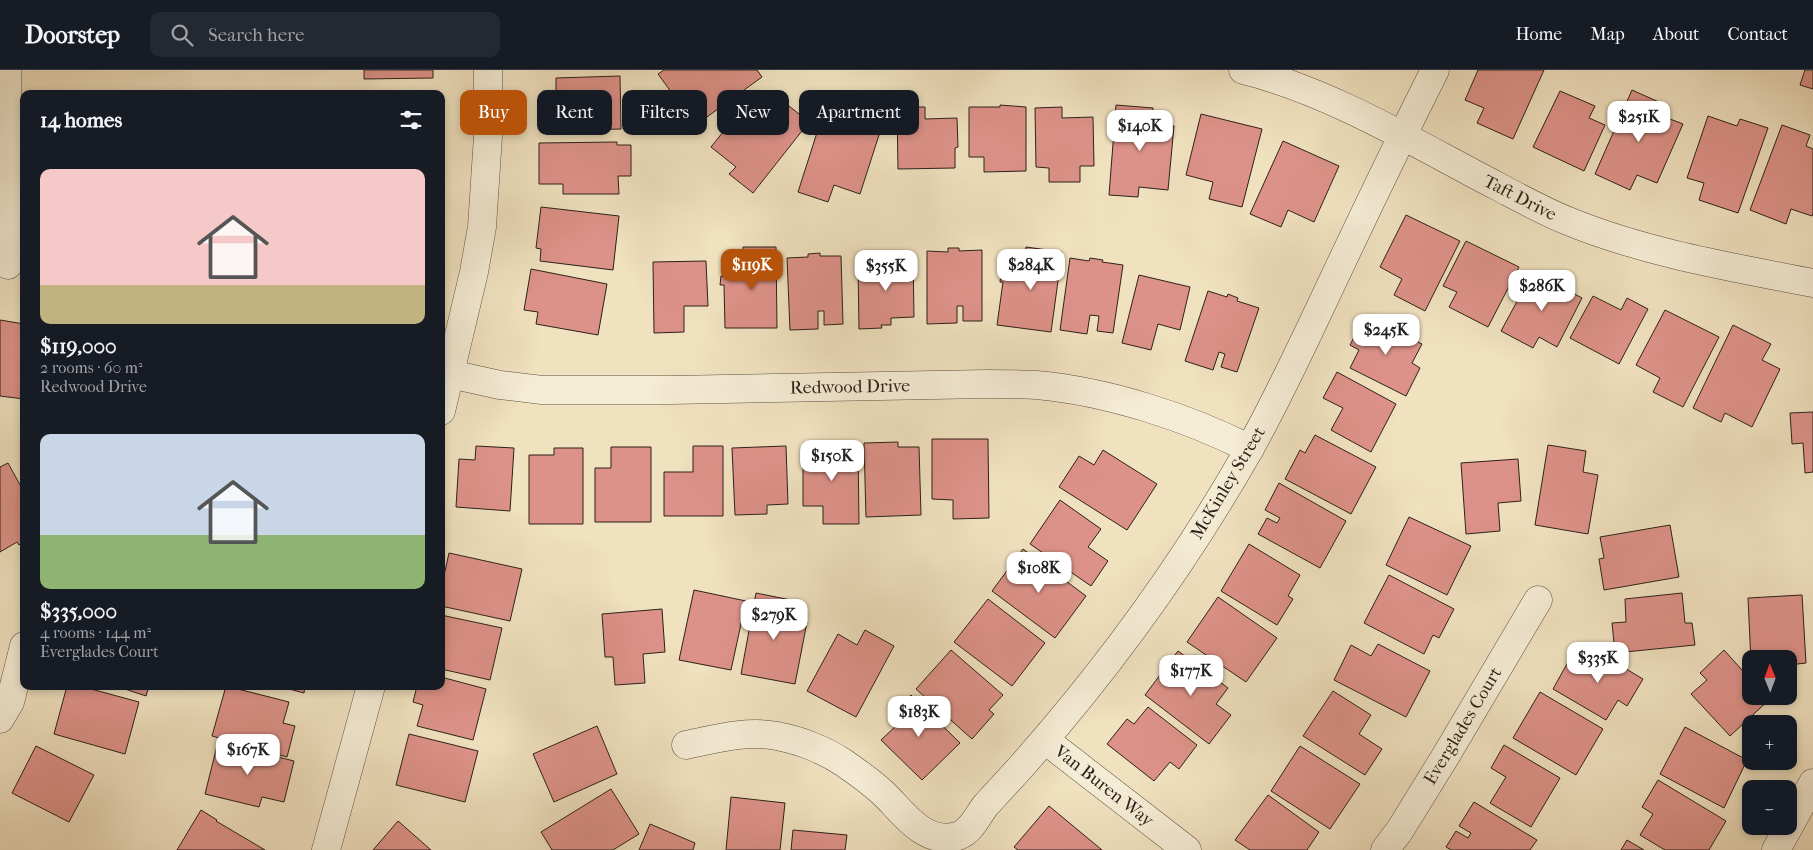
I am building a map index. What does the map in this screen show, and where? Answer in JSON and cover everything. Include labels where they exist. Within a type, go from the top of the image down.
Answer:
[{"type":"street","points":[[7,70],[11,265]]},
{"type":"street","points":[[446,373],[474,272],[482,226],[488,136],[488,70]]},
{"type":"street","name":"Taft Drive","points":[[1243,70],[1287,83],[1328,99],[1568,221],[1666,252],[1813,283]]},
{"type":"street","name":"McKinley Street","points":[[686,745],[740,734],[774,735],[803,743],[840,760],[883,793],[917,828],[929,834],[943,837],[958,836],[969,829],[983,808],[1077,703],[1143,616],[1178,566],[1250,449],[1435,70]]},
{"type":"street","name":"Redwood Drive","points":[[446,373],[542,390],[580,391],[986,384],[1036,385],[1075,390],[1120,400],[1226,436],[1250,449]]},
{"type":"street","name":"Everglades Court","points":[[1385,850],[1400,830],[1445,757],[1538,600]]},
{"type":"street","points":[[0,719],[10,702],[20,662]]},
{"type":"street","points":[[326,850],[346,783],[370,690]]},
{"type":"street","name":"Van Buren Way","points":[[1045,740],[1187,850]]},
{"type":"street","points":[[1776,850],[1813,784]]},
{"type":"building","points":[[364,70],[433,70],[433,78],[364,79]]},
{"type":"building","points":[[664,70],[757,70],[762,77],[744,90],[717,90],[717,110],[707,117],[707,90],[670,90],[658,74]]},
{"type":"building","points":[[1478,70],[1544,70],[1513,139],[1477,123],[1484,108],[1465,100]]},
{"type":"building","points":[[1805,70],[1813,70],[1813,89],[1800,85]]},
{"type":"building","points":[[620,76],[621,129],[612,129],[612,90],[556,90],[556,78]]},
{"type":"building","points":[[1632,90],[1661,103],[1657,114],[1683,124],[1657,183],[1637,175],[1630,190],[1595,174]]},
{"type":"building","points":[[1560,91],[1595,106],[1589,118],[1605,125],[1584,171],[1533,147]]},
{"type":"building","points":[[1000,105],[1026,107],[1026,171],[984,172],[984,157],[969,157],[969,107],[1000,107]]},
{"type":"building","points":[[1116,105],[1153,108],[1152,125],[1174,126],[1168,190],[1139,187],[1138,197],[1109,195]]},
{"type":"building","points":[[789,106],[799,114],[799,135],[753,193],[729,174],[736,167],[711,147],[721,135],[789,135]]},
{"type":"building","points":[[919,107],[925,107],[925,119],[957,118],[958,147],[955,148],[955,168],[898,169],[897,135],[919,135]]},
{"type":"building","points":[[1062,107],[1062,118],[1093,117],[1094,166],[1080,166],[1080,182],[1049,182],[1049,168],[1036,167],[1035,108]]},
{"type":"building","points":[[1201,114],[1262,129],[1242,207],[1209,199],[1213,182],[1186,175]]},
{"type":"building","points":[[1708,116],[1737,126],[1740,119],[1768,128],[1738,213],[1699,200],[1704,183],[1687,178]]},
{"type":"building","points":[[1782,125],[1810,135],[1806,146],[1813,149],[1812,216],[1791,209],[1786,224],[1750,210]]},
{"type":"building","points":[[816,135],[879,135],[860,194],[834,185],[828,202],[798,192]]},
{"type":"building","points":[[1283,141],[1339,166],[1314,222],[1288,210],[1281,227],[1250,214]]},
{"type":"building","points":[[617,142],[617,145],[631,145],[631,176],[618,176],[619,194],[563,194],[563,184],[539,184],[539,143]]},
{"type":"building","points":[[541,207],[619,216],[613,270],[540,261],[541,249],[536,248]]},
{"type":"building","points":[[1406,215],[1460,241],[1425,311],[1394,295],[1402,279],[1380,267]]},
{"type":"building","points":[[1466,241],[1519,267],[1488,327],[1449,307],[1457,292],[1443,286]]},
{"type":"building","points":[[743,247],[776,247],[777,328],[725,328],[724,285],[720,285],[721,276],[725,276],[725,268],[744,267]]},
{"type":"building","points":[[1026,247],[1062,252],[1051,332],[997,325],[1003,282],[1000,282],[1001,274],[1004,274],[1006,265],[1024,267]]},
{"type":"building","points":[[948,248],[959,248],[959,251],[982,250],[982,321],[963,321],[963,306],[957,306],[957,323],[927,324],[927,251],[948,252]]},
{"type":"building","points":[[820,253],[820,256],[841,256],[843,324],[824,325],[824,311],[818,311],[818,329],[790,330],[787,258],[808,257],[808,254]]},
{"type":"building","points":[[913,255],[914,317],[891,318],[891,325],[881,325],[882,328],[859,329],[858,266],[881,266],[881,256]]},
{"type":"building","points":[[1070,258],[1089,261],[1090,258],[1123,265],[1113,333],[1097,331],[1099,316],[1090,315],[1087,334],[1060,330]]},
{"type":"building","points":[[706,261],[708,306],[684,306],[684,332],[654,333],[653,262]]},
{"type":"building","points":[[531,269],[607,284],[598,335],[536,324],[538,312],[524,310]]},
{"type":"building","points":[[1533,272],[1582,298],[1557,347],[1539,337],[1533,348],[1501,331]]},
{"type":"building","points":[[1139,275],[1190,287],[1180,330],[1158,324],[1151,350],[1122,343]]},
{"type":"building","points":[[1208,291],[1227,297],[1228,294],[1238,298],[1237,301],[1259,308],[1237,372],[1221,367],[1225,354],[1219,352],[1213,370],[1185,361]]},
{"type":"building","points":[[1593,296],[1621,310],[1627,298],[1648,309],[1619,364],[1570,338]]},
{"type":"building","points":[[1665,310],[1719,337],[1683,407],[1653,392],[1660,378],[1636,365]]},
{"type":"building","points":[[1365,316],[1422,344],[1412,363],[1420,368],[1406,396],[1350,368],[1359,350],[1350,345]]},
{"type":"building","points":[[0,320],[20,323],[20,398],[0,396]]},
{"type":"building","points":[[1733,325],[1771,344],[1762,360],[1780,369],[1752,427],[1725,413],[1721,422],[1693,408]]},
{"type":"building","points":[[1337,372],[1396,404],[1371,452],[1331,430],[1343,408],[1323,398]]},
{"type":"building","points":[[1813,412],[1813,472],[1805,473],[1803,443],[1792,444],[1790,413]]},
{"type":"building","points":[[1315,435],[1376,467],[1351,514],[1285,479],[1300,450],[1305,453]]},
{"type":"building","points":[[932,439],[988,439],[989,518],[953,519],[953,500],[932,499]]},
{"type":"building","points":[[898,442],[898,447],[919,447],[921,515],[866,517],[864,443]]},
{"type":"building","points":[[858,444],[859,524],[823,524],[823,506],[803,506],[803,445]]},
{"type":"building","points":[[1548,445],[1586,451],[1583,472],[1598,475],[1588,534],[1535,525]]},
{"type":"building","points":[[476,446],[514,448],[510,511],[456,507],[459,459],[475,460]]},
{"type":"building","points":[[693,446],[723,446],[723,516],[664,516],[664,472],[693,472]]},
{"type":"building","points":[[786,446],[788,504],[767,505],[767,514],[735,515],[732,448]]},
{"type":"building","points":[[611,447],[651,447],[651,522],[595,522],[595,468],[611,468]]},
{"type":"building","points":[[554,448],[583,448],[583,524],[529,524],[529,455],[554,455]]},
{"type":"building","points":[[1103,450],[1157,484],[1127,530],[1059,487],[1079,456],[1094,465]]},
{"type":"building","points":[[1518,459],[1521,501],[1498,503],[1500,531],[1466,534],[1461,463]]},
{"type":"building","points":[[8,463],[20,485],[20,544],[17,542],[0,552],[0,467]]},
{"type":"building","points":[[1279,483],[1346,521],[1320,568],[1258,534],[1267,518],[1277,523],[1280,518],[1265,510]]},
{"type":"building","points":[[1060,500],[1101,529],[1088,547],[1108,561],[1091,586],[1030,544]]},
{"type":"building","points":[[1409,517],[1471,546],[1447,595],[1386,565]]},
{"type":"building","points":[[1670,525],[1679,577],[1604,590],[1599,559],[1604,558],[1600,537]]},
{"type":"building","points":[[1249,544],[1300,575],[1288,596],[1293,599],[1277,625],[1221,591]]},
{"type":"building","points":[[1023,549],[1086,596],[1055,638],[992,591]]},
{"type":"building","points":[[449,553],[522,569],[510,621],[445,607],[445,571]]},
{"type":"building","points":[[1389,575],[1454,609],[1439,638],[1433,635],[1424,654],[1364,623]]},
{"type":"building","points":[[694,590],[746,601],[731,670],[679,660]]},
{"type":"building","points":[[756,593],[791,600],[788,619],[807,622],[795,684],[741,674]]},
{"type":"building","points":[[1682,593],[1685,623],[1692,623],[1695,645],[1615,653],[1612,623],[1626,622],[1625,599]]},
{"type":"building","points":[[1802,595],[1806,663],[1798,664],[1798,650],[1750,650],[1748,598]]},
{"type":"building","points":[[1218,597],[1277,638],[1246,682],[1187,642]]},
{"type":"building","points":[[988,599],[1045,643],[1012,686],[954,642]]},
{"type":"building","points":[[662,609],[665,652],[643,654],[645,683],[615,685],[613,657],[605,657],[602,614]]},
{"type":"building","points":[[445,616],[502,628],[490,680],[445,670]]},
{"type":"building","points":[[865,630],[894,646],[856,717],[807,691],[838,634],[857,645]]},
{"type":"building","points":[[1378,644],[1430,671],[1406,717],[1334,680],[1351,645],[1371,656]]},
{"type":"building","points":[[1589,647],[1643,679],[1627,706],[1618,700],[1606,720],[1553,689],[1568,662],[1577,667]]},
{"type":"building","points":[[951,650],[1003,695],[989,710],[994,714],[972,739],[916,689]]},
{"type":"building","points":[[1724,650],[1742,670],[1742,705],[1764,705],[1753,715],[1742,715],[1742,725],[1730,736],[1691,694],[1707,680],[1700,673]]},
{"type":"building","points":[[1178,651],[1228,688],[1216,704],[1231,715],[1209,744],[1145,695]]},
{"type":"building","points":[[445,678],[486,689],[473,740],[417,726],[423,705],[413,702],[416,690],[445,690]]},
{"type":"building","points":[[66,690],[95,690],[139,702],[125,754],[54,734]]},
{"type":"building","points":[[128,690],[148,690],[146,696]]},
{"type":"building","points":[[225,690],[242,690],[289,702],[283,723],[295,726],[287,757],[212,736]]},
{"type":"building","points":[[293,690],[304,690],[304,693]]},
{"type":"building","points":[[1333,691],[1371,715],[1359,734],[1382,749],[1365,775],[1303,736]]},
{"type":"building","points":[[1540,692],[1603,729],[1576,775],[1513,738]]},
{"type":"building","points":[[911,695],[960,743],[922,780],[881,740],[896,726],[888,718]]},
{"type":"building","points":[[1148,707],[1197,745],[1179,769],[1170,762],[1154,781],[1107,744],[1127,719],[1134,724]]},
{"type":"building","points":[[597,726],[617,774],[554,802],[533,754]]},
{"type":"building","points":[[1685,727],[1742,757],[1742,770],[1724,808],[1660,774]]},
{"type":"building","points":[[409,734],[478,751],[465,802],[396,785]]},
{"type":"building","points":[[218,742],[294,761],[284,802],[262,797],[259,807],[205,794]]},
{"type":"building","points":[[1504,745],[1560,778],[1531,827],[1490,803],[1506,777],[1491,768]]},
{"type":"building","points":[[36,746],[94,775],[69,822],[12,793]]},
{"type":"building","points":[[1300,746],[1360,784],[1330,829],[1271,791]]},
{"type":"building","points":[[1658,780],[1726,821],[1709,850],[1665,850],[1640,835],[1653,814],[1642,807]]},
{"type":"building","points":[[611,789],[639,834],[613,850],[552,850],[541,832]]},
{"type":"building","points":[[1268,795],[1319,832],[1307,850],[1250,850],[1235,840]]},
{"type":"building","points":[[731,797],[785,803],[780,850],[726,850]]},
{"type":"building","points":[[1474,802],[1537,840],[1530,850],[1451,850],[1446,847],[1456,831],[1468,838],[1471,833],[1459,826]]},
{"type":"building","points":[[1049,806],[1102,850],[1018,850],[1014,847]]},
{"type":"building","points":[[201,810],[216,821],[265,850],[177,850]]},
{"type":"building","points":[[398,821],[431,850],[373,850]]},
{"type":"building","points":[[650,824],[695,843],[693,850],[639,850]]},
{"type":"building","points":[[793,830],[847,835],[845,850],[791,850]]},
{"type":"building","points":[[1627,840],[1644,850],[1621,850]]}]
